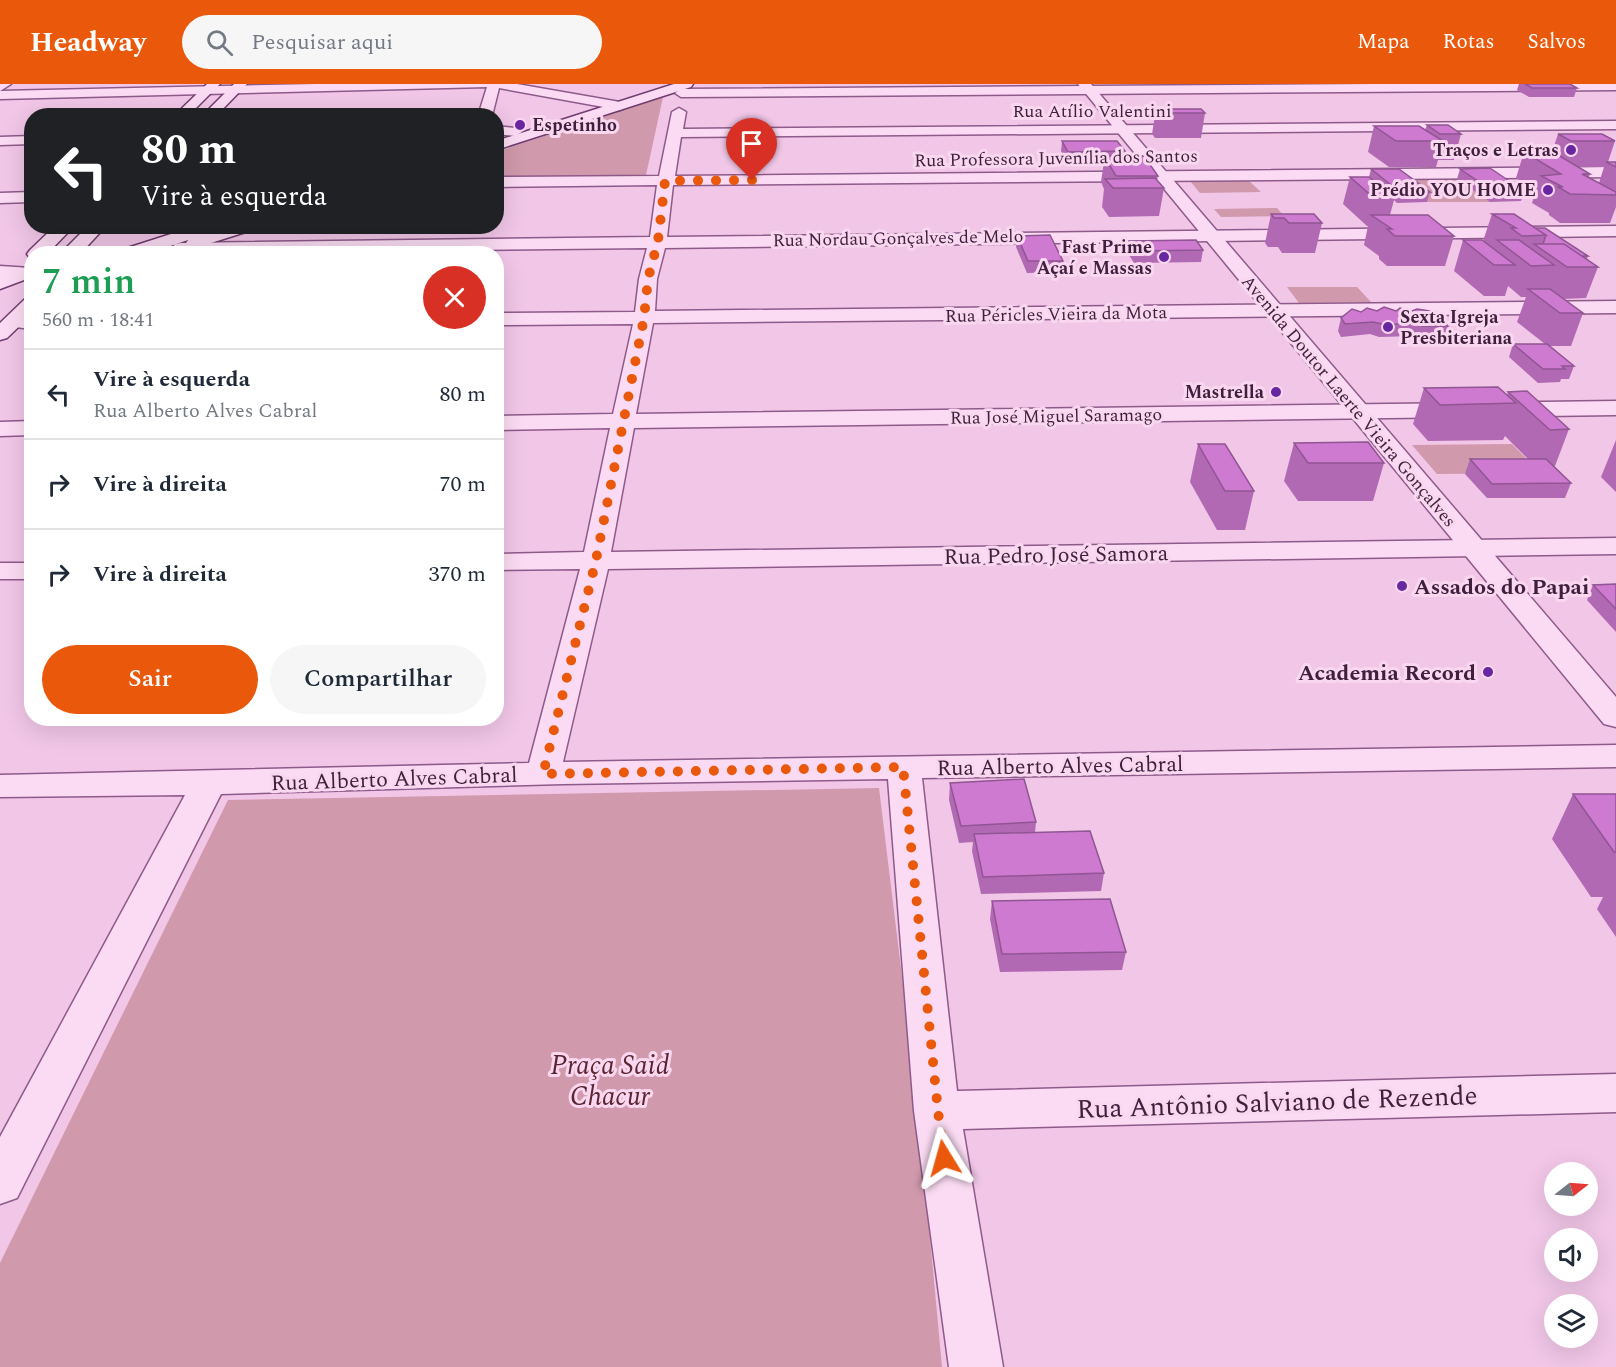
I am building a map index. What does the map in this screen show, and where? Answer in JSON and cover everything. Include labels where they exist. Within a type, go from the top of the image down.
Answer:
[{"type":"street","points":[[0,87],[5,84]]},
{"type":"street","points":[[0,95],[211,87],[483,84]]},
{"type":"street","points":[[488,108],[495,84],[613,105]]},
{"type":"street","points":[[1489,86],[1588,140]]},
{"type":"street","points":[[504,135],[680,87],[1616,86]]},
{"type":"street","points":[[189,108],[211,87]]},
{"type":"street","points":[[216,108],[238,87]]},
{"type":"street","points":[[543,774],[596,560],[644,318],[648,279],[658,241],[680,87]]},
{"type":"street","name":"Avenida Doutor Laerte Vieira Gonçalves","points":[[1086,87],[1616,717]]},
{"type":"street","points":[[504,143],[613,105]]},
{"type":"street","name":"Rua Atílio Valentini","points":[[675,133],[1616,125]]},
{"type":"street","points":[[504,131],[515,132]]},
{"type":"street","points":[[0,141],[24,140]]},
{"type":"street","name":"Rua Professora Juvenília dos Santos","points":[[504,182],[1616,172]]},
{"type":"street","points":[[0,198],[24,197]]},
{"type":"street","name":"Rua Nordau Gonçalves de Melo","points":[[317,246],[1616,231]]},
{"type":"street","points":[[45,246],[57,234]]},
{"type":"street","points":[[77,246],[90,234]]},
{"type":"street","points":[[152,246],[190,234]]},
{"type":"street","points":[[187,246],[222,234]]},
{"type":"street","name":"Rua Péricles Vieira da Mota","points":[[504,319],[1616,307]]},
{"type":"street","points":[[8,318],[24,308]]},
{"type":"street","name":"Rua José Miguel Saramago","points":[[504,423],[1616,408]]},
{"type":"street","points":[[0,429],[24,428]]},
{"type":"street","name":"Rua Pedro José Samora","points":[[504,562],[1616,546]]},
{"type":"street","points":[[0,571],[24,570]]},
{"type":"street","name":"Rua Alberto Alves Cabral","points":[[0,786],[903,767],[1616,756]]},
{"type":"street","points":[[903,767],[938,1111],[976,1367]]},
{"type":"street","points":[[0,1183],[12,1138],[209,783]]},
{"type":"street","name":"Rua Antônio Salviano de Rezende","points":[[938,1111],[1616,1093]]},
{"type":"green space","points":[[663,97],[646,175],[504,177],[504,149]]},
{"type":"green space","points":[[1396,179],[1457,179],[1490,202],[1427,202]]},
{"type":"green space","points":[[1190,181],[1249,181],[1261,192],[1200,193]]},
{"type":"green space","points":[[1277,208],[1284,216],[1221,217],[1214,209]]},
{"type":"green space","points":[[1287,287],[1357,287],[1371,302],[1299,303]]},
{"type":"green space","points":[[1512,444],[1541,473],[1437,474],[1412,445]]},
{"type":"green space","name":"Praça Said Chacur","points":[[879,788],[918,1108],[942,1367],[0,1367],[0,1263],[228,800]]},
{"type":"building","points":[[1525,84],[1570,84],[1577,88],[1532,88]]},
{"type":"building","points":[[1156,109],[1201,109],[1205,113],[1159,113]]},
{"type":"building","points":[[1427,125],[1448,125],[1461,134],[1440,134]]},
{"type":"building","points":[[1374,126],[1419,126],[1443,141],[1396,141]]},
{"type":"building","points":[[1558,134],[1602,134],[1615,141],[1571,141]]},
{"type":"building","points":[[1062,141],[1117,141],[1125,151],[1068,152]]},
{"type":"building","points":[[1524,152],[1553,152],[1590,174],[1582,174],[1616,192],[1616,195],[1570,194],[1558,187],[1563,187],[1541,176],[1561,174]]},
{"type":"building","points":[[1104,156],[1144,156],[1158,176],[1116,176]]},
{"type":"building","points":[[1606,162],[1616,162],[1616,167]]},
{"type":"building","points":[[1490,168],[1524,191],[1493,191],[1460,169]]},
{"type":"building","points":[[1371,169],[1399,169],[1430,192],[1400,192]]},
{"type":"building","points":[[1350,177],[1369,177],[1394,197],[1374,198]]},
{"type":"building","points":[[1155,178],[1164,188],[1113,188],[1105,179]]},
{"type":"building","points":[[1271,214],[1314,214],[1322,223],[1289,223],[1284,218],[1274,218]]},
{"type":"building","points":[[1492,214],[1514,214],[1546,235],[1522,236],[1511,228],[1516,228]]},
{"type":"building","points":[[1371,215],[1428,215],[1454,236],[1395,236],[1387,229],[1392,229]]},
{"type":"building","points":[[1535,228],[1545,228],[1588,256],[1582,256],[1564,244],[1543,244],[1546,235]]},
{"type":"building","points":[[1050,235],[1063,261],[1028,261],[1017,236]]},
{"type":"building","points":[[1196,240],[1203,250],[1136,251],[1129,241]]},
{"type":"building","points":[[1463,240],[1482,240],[1515,265],[1494,265]]},
{"type":"building","points":[[1497,240],[1519,240],[1554,265],[1531,266]]},
{"type":"building","points":[[1534,244],[1564,244],[1598,267],[1567,267]]},
{"type":"building","points":[[1528,289],[1550,289],[1583,313],[1560,313]]},
{"type":"building","points":[[1384,307],[1396,311],[1400,308],[1436,312],[1448,326],[1373,322],[1345,324],[1341,318],[1352,309],[1361,312],[1367,308],[1377,311]]},
{"type":"building","points":[[1513,344],[1547,344],[1574,366],[1562,366],[1565,369],[1543,369]]},
{"type":"building","points":[[1498,387],[1516,403],[1440,405],[1424,388]]},
{"type":"building","points":[[1527,391],[1569,429],[1550,430],[1508,392]]},
{"type":"building","points":[[1368,442],[1384,463],[1308,463],[1294,443]]},
{"type":"building","points":[[1198,444],[1225,444],[1254,491],[1225,491]]},
{"type":"building","points":[[1470,459],[1546,459],[1571,483],[1492,484]]},
{"type":"building","points":[[1616,584],[1616,609],[1593,585]]},
{"type":"building","points":[[1024,779],[1036,822],[961,826],[950,783]]},
{"type":"building","points":[[1573,794],[1616,794],[1616,852],[1614,852]]},
{"type":"building","points":[[1090,831],[1104,873],[983,877],[974,834]]},
{"type":"building","points":[[1110,899],[1126,952],[1002,954],[992,901]]},
{"type":"place","name":"Espetinho","points":[[520,125]]},
{"type":"place","name":"Traços e Letras","points":[[1571,150]]},
{"type":"place","name":"Prédio YOU HOME","points":[[1548,190]]},
{"type":"place","name":"Fast Prime Açaí e Massas","points":[[1164,257]]},
{"type":"place","name":"Sexta Igreja Presbiteriana","points":[[1388,327]]},
{"type":"place","name":"Mastrella","points":[[1276,392]]},
{"type":"place","name":"Assados do Papai","points":[[1402,586]]},
{"type":"place","name":"Academia Record","points":[[1488,672]]},
{"type":"route","points":[[752,180],[665,181],[658,241],[648,279],[644,318],[596,560],[543,774],[903,767],[944,1158]]}]
